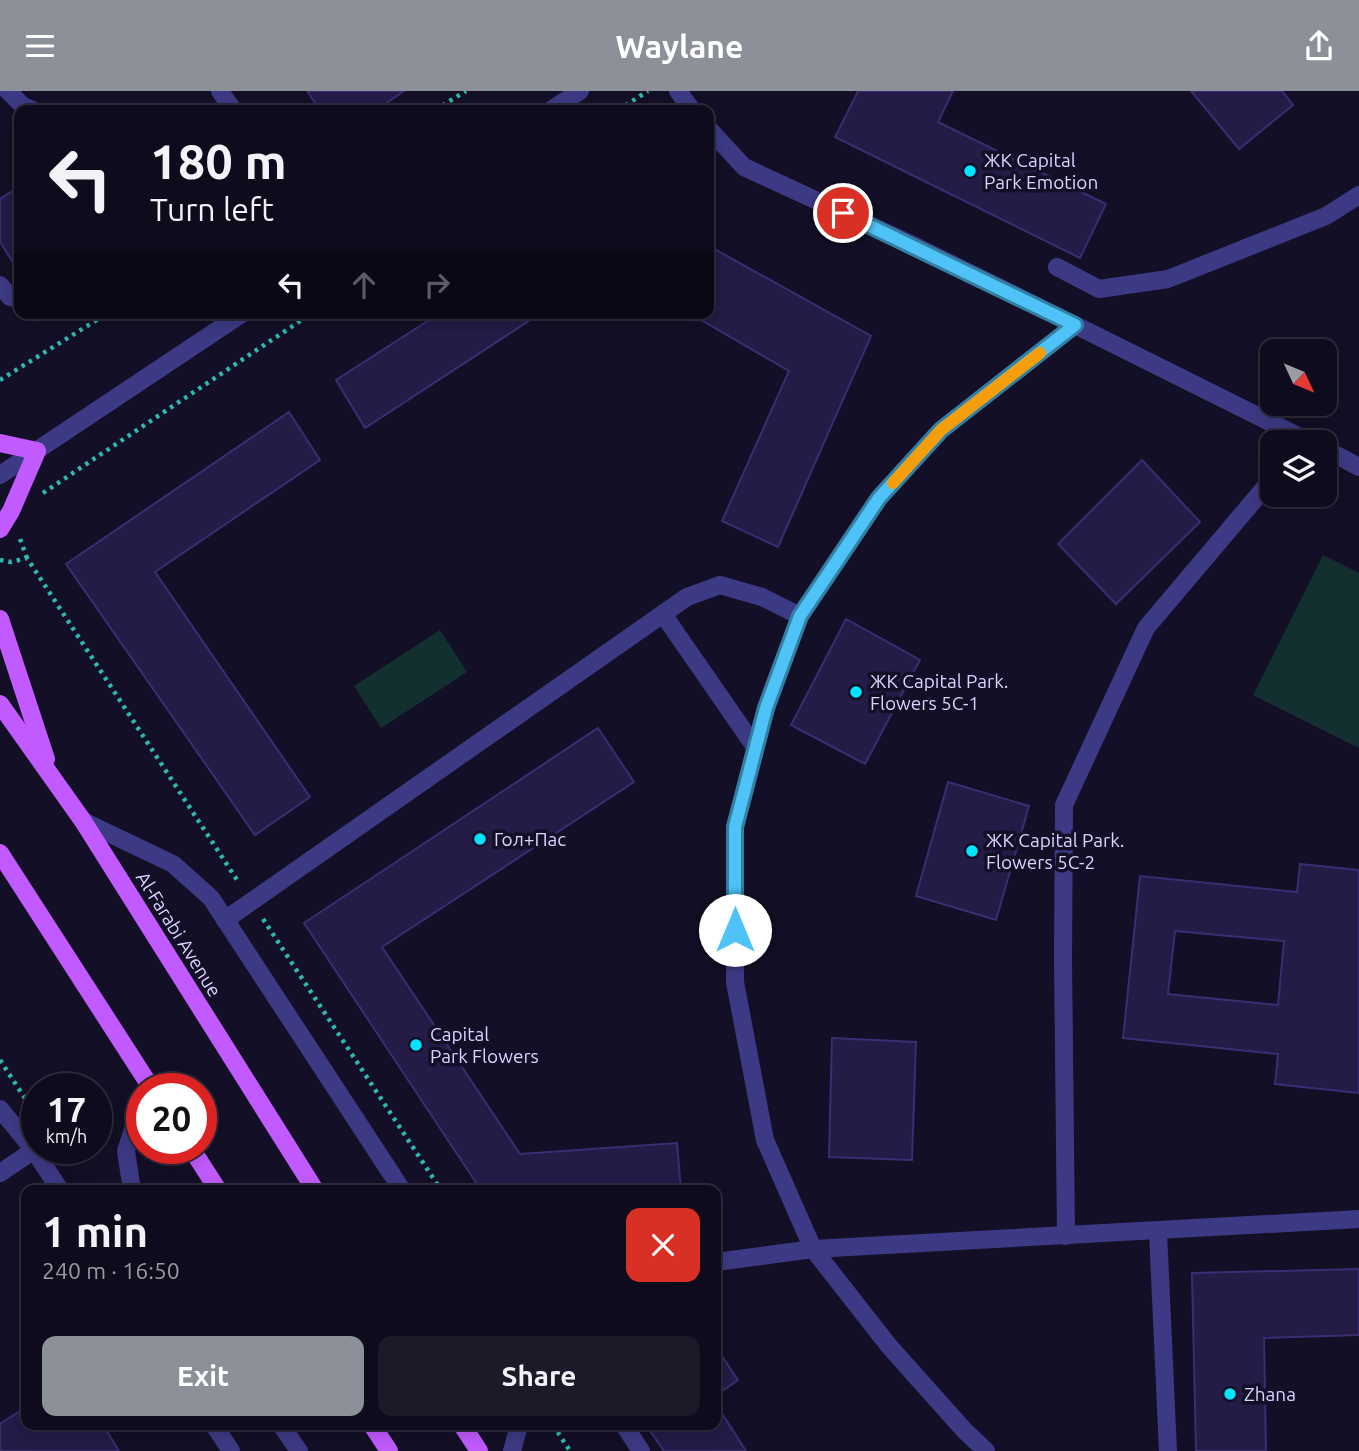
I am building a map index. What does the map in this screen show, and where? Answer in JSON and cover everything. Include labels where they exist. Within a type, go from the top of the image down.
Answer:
[{"type":"main road","points":[[0,443],[37,451],[11,512],[0,529]]},
{"type":"main road","points":[[0,619],[53,779]]},
{"type":"main road","name":"Al-Farabi Avenue","points":[[0,704],[83,821],[312,1185]]},
{"type":"main road","points":[[0,853],[141,1073]]},
{"type":"main road","points":[[202,1164],[216,1185]]},
{"type":"main road","points":[[375,1430],[389,1451]]},
{"type":"main road","points":[[465,1430],[479,1451]]},
{"type":"street","points":[[8,91],[22,105]]},
{"type":"street","points":[[559,105],[580,91]]},
{"type":"street","points":[[714,134],[744,167],[917,247],[1282,430]]},
{"type":"street","points":[[1057,267],[1098,289],[1168,279],[1326,216],[1359,195]]},
{"type":"street","points":[[0,285],[14,297]]},
{"type":"street","points":[[0,475],[234,319]]},
{"type":"street","points":[[986,1451],[889,1346],[813,1249],[765,1140],[735,982],[735,827],[766,708],[800,616],[879,498],[941,430],[1075,325]]},
{"type":"street","points":[[1337,455],[1359,467]]},
{"type":"street","points":[[1066,1236],[1063,972],[1065,805],[1146,628],[1260,492]]},
{"type":"street","points":[[225,920],[687,597],[720,585],[761,597],[800,616]]},
{"type":"street","points":[[663,614],[755,747]]},
{"type":"street","points":[[83,821],[173,864],[211,898],[399,1185]]},
{"type":"street","points":[[0,1109],[21,1134]]},
{"type":"street","points":[[0,1173],[21,1159]]},
{"type":"street","points":[[43,1164],[57,1185]]},
{"type":"street","points":[[127,1164],[131,1185]]},
{"type":"street","points":[[721,1262],[813,1249],[1359,1219]]},
{"type":"street","points":[[1157,1232],[1168,1451]]},
{"type":"street","points":[[217,1430],[231,1451]]},
{"type":"street","points":[[284,1430],[299,1451]]},
{"type":"street","points":[[512,1451],[518,1430]]},
{"type":"street","points":[[627,1430],[641,1451]]},
{"type":"path","points":[[443,105],[466,91]]},
{"type":"path","points":[[626,105],[648,91]]},
{"type":"path","points":[[0,380],[97,319]]},
{"type":"path","points":[[39,495],[303,319]]},
{"type":"path","points":[[19,531],[27,558],[438,1185]]},
{"type":"path","points":[[0,560],[11,562],[27,558]]},
{"type":"path","points":[[0,1060],[21,1092]]},
{"type":"path","points":[[556,1430],[570,1451]]},
{"type":"green space","points":[[1323,555],[1359,573],[1359,748],[1253,695]]},
{"type":"green space","points":[[440,630],[467,672],[381,728],[354,686]]},
{"type":"building","points":[[307,91],[404,91],[383,105],[317,105]]},
{"type":"building","name":"ЖК Capital Park Emotion","points":[[858,91],[953,91],[938,122],[1106,204],[1080,258],[835,137]]},
{"type":"building","points":[[1191,91],[1282,91],[1293,105],[1239,149]]},
{"type":"building","points":[[14,190],[14,264],[0,242],[0,199]]},
{"type":"building","points":[[714,249],[871,336],[778,547],[722,521],[789,371],[699,319],[714,319]]},
{"type":"building","points":[[431,319],[532,319],[365,428],[336,380]]},
{"type":"building","points":[[289,412],[320,460],[155,572],[310,797],[255,835],[66,564]]},
{"type":"building","points":[[1142,460],[1200,522],[1116,604],[1058,544]]},
{"type":"building","name":"ЖК Capital Park. Flowers 5C-1","points":[[846,619],[920,660],[865,764],[791,725]]},
{"type":"building","name":"Capital Park Flowers","points":[[598,728],[634,782],[382,947],[520,1154],[677,1143],[681,1185],[478,1185],[304,923]]},
{"type":"building","name":"ЖК Capital Park. Flowers 5C-2","points":[[948,782],[1029,806],[996,920],[916,896]]},
{"type":"building","points":[[1300,864],[1359,870],[1359,1093],[1275,1084],[1278,1054],[1123,1038],[1140,876],[1297,892]],"holes":[[[1175,931],[1284,941],[1278,1005],[1168,994]]]},
{"type":"building","points":[[832,1038],[916,1042],[912,1160],[829,1157]]},
{"type":"building","name":"Zhana","points":[[1359,1269],[1359,1335],[1264,1338],[1266,1451],[1196,1451],[1192,1273]]},
{"type":"building","points":[[721,1354],[738,1380],[721,1392]]},
{"type":"building","points":[[21,1410],[21,1430],[106,1430],[119,1451],[0,1451],[0,1424]]},
{"type":"building","points":[[721,1412],[746,1451],[664,1451],[649,1430],[721,1430]]},
{"type":"slow traffic","points":[[893,483],[941,430],[1040,353]]},
{"type":"place","name":"ЖК Capital Park Emotion","points":[[970,171]]},
{"type":"place","name":"ЖК Capital Park. Flowers 5C-1","points":[[856,692]]},
{"type":"place","name":"Гол+Пас","points":[[480,839]]},
{"type":"place","name":"ЖК Capital Park. Flowers 5C-2","points":[[972,851]]},
{"type":"place","name":"Capital Park Flowers","points":[[416,1045]]},
{"type":"place","name":"Zhana","points":[[1230,1394]]},
{"type":"route","points":[[735,930],[735,827],[766,708],[800,616],[879,498],[941,430],[1075,325],[843,213]]}]
